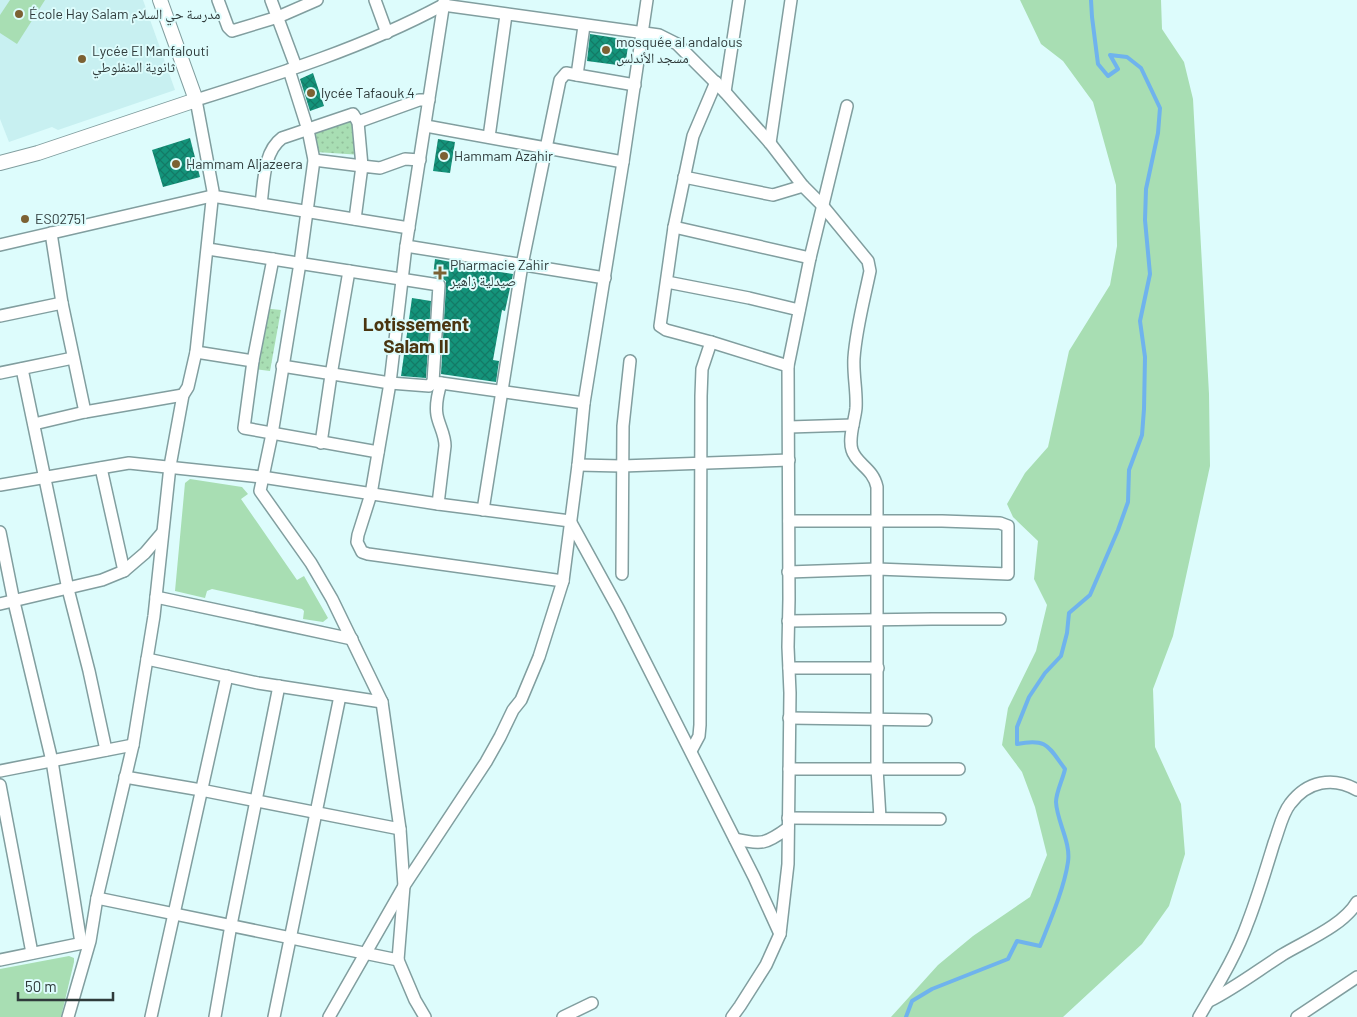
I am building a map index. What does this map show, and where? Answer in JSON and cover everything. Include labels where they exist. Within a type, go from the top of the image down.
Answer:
[{"type":"street","points":[[72,1016],[85,942],[133,744],[156,597],[170,466],[182,395],[188,387],[196,352],[208,249],[213,191],[196,100],[160,0]]},
{"type":"street","points":[[218,0],[228,27],[232,32],[278,17],[317,0]]},
{"type":"street","points":[[271,0],[278,17],[292,69],[314,160],[300,263],[272,434],[260,491],[311,563],[332,599],[382,702],[400,829],[404,886],[398,960],[415,1000],[425,1017]]},
{"type":"street","points":[[375,0],[387,33]]},
{"type":"street","points":[[329,1017],[404,886],[486,762],[513,710],[521,700],[540,657],[562,581],[578,465],[584,402],[648,0]]},
{"type":"street","points":[[725,92],[739,0]]},
{"type":"street","points":[[770,143],[791,0]]},
{"type":"street","points":[[0,163],[38,153],[292,69],[387,33],[414,21],[443,3],[506,15],[659,36],[677,44],[716,82],[770,143],[803,186],[822,205],[868,262],[870,267],[854,356],[856,408],[850,444],[856,458],[867,467],[876,482],[877,768],[880,818]]},
{"type":"street","points":[[443,3],[426,126],[406,246],[390,384],[371,494],[358,535],[359,547],[362,552],[562,581]]},
{"type":"street","points":[[490,137],[506,15]]},
{"type":"street","points":[[577,75],[584,26]]},
{"type":"street","points":[[483,510],[522,265],[560,80],[566,74],[635,85]]},
{"type":"street","points":[[716,82],[693,136],[674,226],[660,324],[662,328],[788,366]]},
{"type":"street","points":[[358,122],[419,100],[429,100]]},
{"type":"street","points":[[732,1017],[766,965],[780,934],[788,864],[788,366],[822,205],[847,106]]},
{"type":"street","points":[[261,204],[268,160],[275,143],[282,138],[353,114],[358,122],[362,166],[355,219]]},
{"type":"street","points":[[426,126],[623,162]]},
{"type":"street","points":[[314,160],[380,168],[404,159],[420,160]]},
{"type":"street","points":[[684,177],[773,195],[803,186]]},
{"type":"street","points":[[0,245],[212,196],[409,228]]},
{"type":"street","points":[[674,226],[810,258]]},
{"type":"street","points":[[50,233],[84,412]]},
{"type":"street","points":[[406,246],[605,278]]},
{"type":"street","points":[[208,249],[439,285],[436,402],[437,416],[445,437],[445,446],[438,504]]},
{"type":"street","points":[[272,259],[253,361],[244,426],[246,430],[378,452]]},
{"type":"street","points":[[321,443],[349,271]]},
{"type":"street","points":[[666,282],[799,310]]},
{"type":"street","points":[[0,316],[62,303]]},
{"type":"street","points":[[691,751],[699,736],[700,725],[702,368],[711,342]]},
{"type":"street","points":[[196,352],[253,361]]},
{"type":"street","points":[[0,373],[73,358]]},
{"type":"street","points":[[622,574],[623,426],[630,361]]},
{"type":"street","points":[[282,366],[390,384],[429,386],[437,383],[584,402]]},
{"type":"street","points":[[22,368],[68,589],[89,671],[106,750]]},
{"type":"street","points":[[34,424],[84,412],[182,395]]},
{"type":"street","points":[[789,427],[854,425]]},
{"type":"street","points":[[578,465],[622,466],[789,460]]},
{"type":"street","points":[[0,485],[129,463],[262,477],[438,504],[570,521]]},
{"type":"street","points":[[101,468],[124,571]]},
{"type":"street","points":[[570,521],[619,610],[691,751],[780,934]]},
{"type":"street","points":[[788,572],[877,569],[1008,574],[1009,528],[1007,524],[1000,523],[789,521]]},
{"type":"street","points":[[0,532],[14,602],[52,761],[85,942]]},
{"type":"street","points":[[0,604],[102,580],[124,571],[145,553],[162,533]]},
{"type":"street","points":[[156,597],[352,639]]},
{"type":"street","points":[[788,621],[1000,619]]},
{"type":"street","points":[[147,660],[279,686],[382,702]]},
{"type":"street","points":[[788,668],[878,668]]},
{"type":"street","points":[[151,1017],[227,676]]},
{"type":"street","points":[[215,1017],[231,925],[279,686]]},
{"type":"street","points":[[274,1017],[292,938],[340,696]]},
{"type":"street","points":[[789,718],[926,720]]},
{"type":"street","points":[[0,770],[133,744]]},
{"type":"street","points":[[789,769],[959,769]]},
{"type":"street","points":[[125,777],[256,800],[316,814],[400,829]]},
{"type":"street","points":[[1200,1017],[1228,968],[1247,925],[1279,828],[1290,804],[1304,790],[1320,783],[1334,781],[1357,790]]},
{"type":"street","points":[[0,785],[32,953]]},
{"type":"street","points":[[735,839],[753,843],[770,841],[788,823],[880,818],[940,819]]},
{"type":"street","points":[[97,898],[398,960]]},
{"type":"street","points":[[1209,1001],[1336,924],[1357,902]]},
{"type":"street","points":[[0,960],[85,942]]},
{"type":"street","points":[[1297,1017],[1357,977]]},
{"type":"street","points":[[413,1017],[415,1000]]},
{"type":"street","points":[[563,1017],[592,1003]]},
{"type":"shaded area","name":"Lycée El Manfalouti ثانوية المنفلوطي","points":[[0,0],[143,0],[175,90],[58,130],[52,127],[9,142],[0,119]]},
{"type":"green space","name":"École Hay Salam مدرسة حي السلام","points":[[10,0],[45,0],[17,44],[0,33],[0,15]]},
{"type":"green space","points":[[1020,0],[1161,0],[1162,29],[1184,62],[1193,99],[1209,394],[1210,466],[1173,636],[1153,689],[1155,747],[1181,804],[1185,854],[1169,906],[1142,944],[1063,1017],[891,1017],[938,965],[973,936],[1030,897],[1047,855],[1035,807],[1022,772],[1002,745],[1008,708],[1036,651],[1047,605],[1034,579],[1038,541],[1013,517],[1007,504],[1025,473],[1048,447],[1069,351],[1110,285],[1117,246],[1116,185],[1093,102],[1063,61],[1041,44]]},
{"type":"green space","points":[[352,119],[362,155],[316,152],[315,132]]},
{"type":"green space","points":[[262,308],[281,310],[270,371],[254,369]]},
{"type":"green space","points":[[190,479],[242,487],[248,494],[241,499],[297,580],[304,576],[328,618],[323,622],[303,619],[304,611],[302,609],[212,589],[207,591],[205,598],[175,591],[185,483]]},
{"type":"green space","points":[[69,956],[74,958],[74,962],[61,1017],[0,1017],[0,969]]},
{"type":"building","name":"mosquée al andalous مسجد الأندلس","points":[[590,34],[629,40],[625,66],[587,61]]},
{"type":"building","name":"lycée Tafaouk 4","points":[[313,73],[324,106],[310,111],[300,79]]},
{"type":"building","name":"Hammam Aljazeera","points":[[190,138],[200,177],[163,187],[152,150]]},
{"type":"building","name":"Hammam Azahir","points":[[438,139],[455,142],[450,173],[433,171]]},
{"type":"building","points":[[435,259],[472,266],[472,268],[513,274],[505,311],[502,310],[493,360],[499,361],[496,382],[441,374],[446,281],[433,276]]},
{"type":"building","points":[[412,298],[431,301],[426,378],[401,376]]},
{"type":"waterway","points":[[906,1017],[912,1001],[932,989],[1008,959],[1017,941],[1040,946],[1060,894],[1068,862],[1068,847],[1056,802],[1065,769],[1050,749],[1041,743],[1027,742],[1017,744],[1017,727],[1029,697],[1045,673],[1061,656],[1067,633],[1069,613],[1090,595],[1128,502],[1129,470],[1142,435],[1145,357],[1140,321],[1150,274],[1145,220],[1146,189],[1158,133],[1160,108],[1141,68],[1127,57],[1110,55],[1118,69],[1108,76],[1098,64],[1091,0]]},
{"type":"place","name":"École Hay Salam مدرسة حي السلام","points":[[19,14]]},
{"type":"place","name":"mosquée al andalous مسجد الأندلس","points":[[606,50]]},
{"type":"place","name":"Lycée El Manfalouti ثانوية المنفلوطي","points":[[82,59]]},
{"type":"place","name":"lycée Tafaouk 4","points":[[311,93]]},
{"type":"place","name":"Hammam Azahir","points":[[444,156]]},
{"type":"place","name":"Hammam Aljazeera","points":[[176,164]]},
{"type":"place","name":"ES02751","points":[[25,219]]},
{"type":"place","name":"Pharmacie Zahir صيدلية زاهير","points":[[440,273]]},
{"type":"district","name":"Lotissement Salam II","points":[[416,335]]}]
